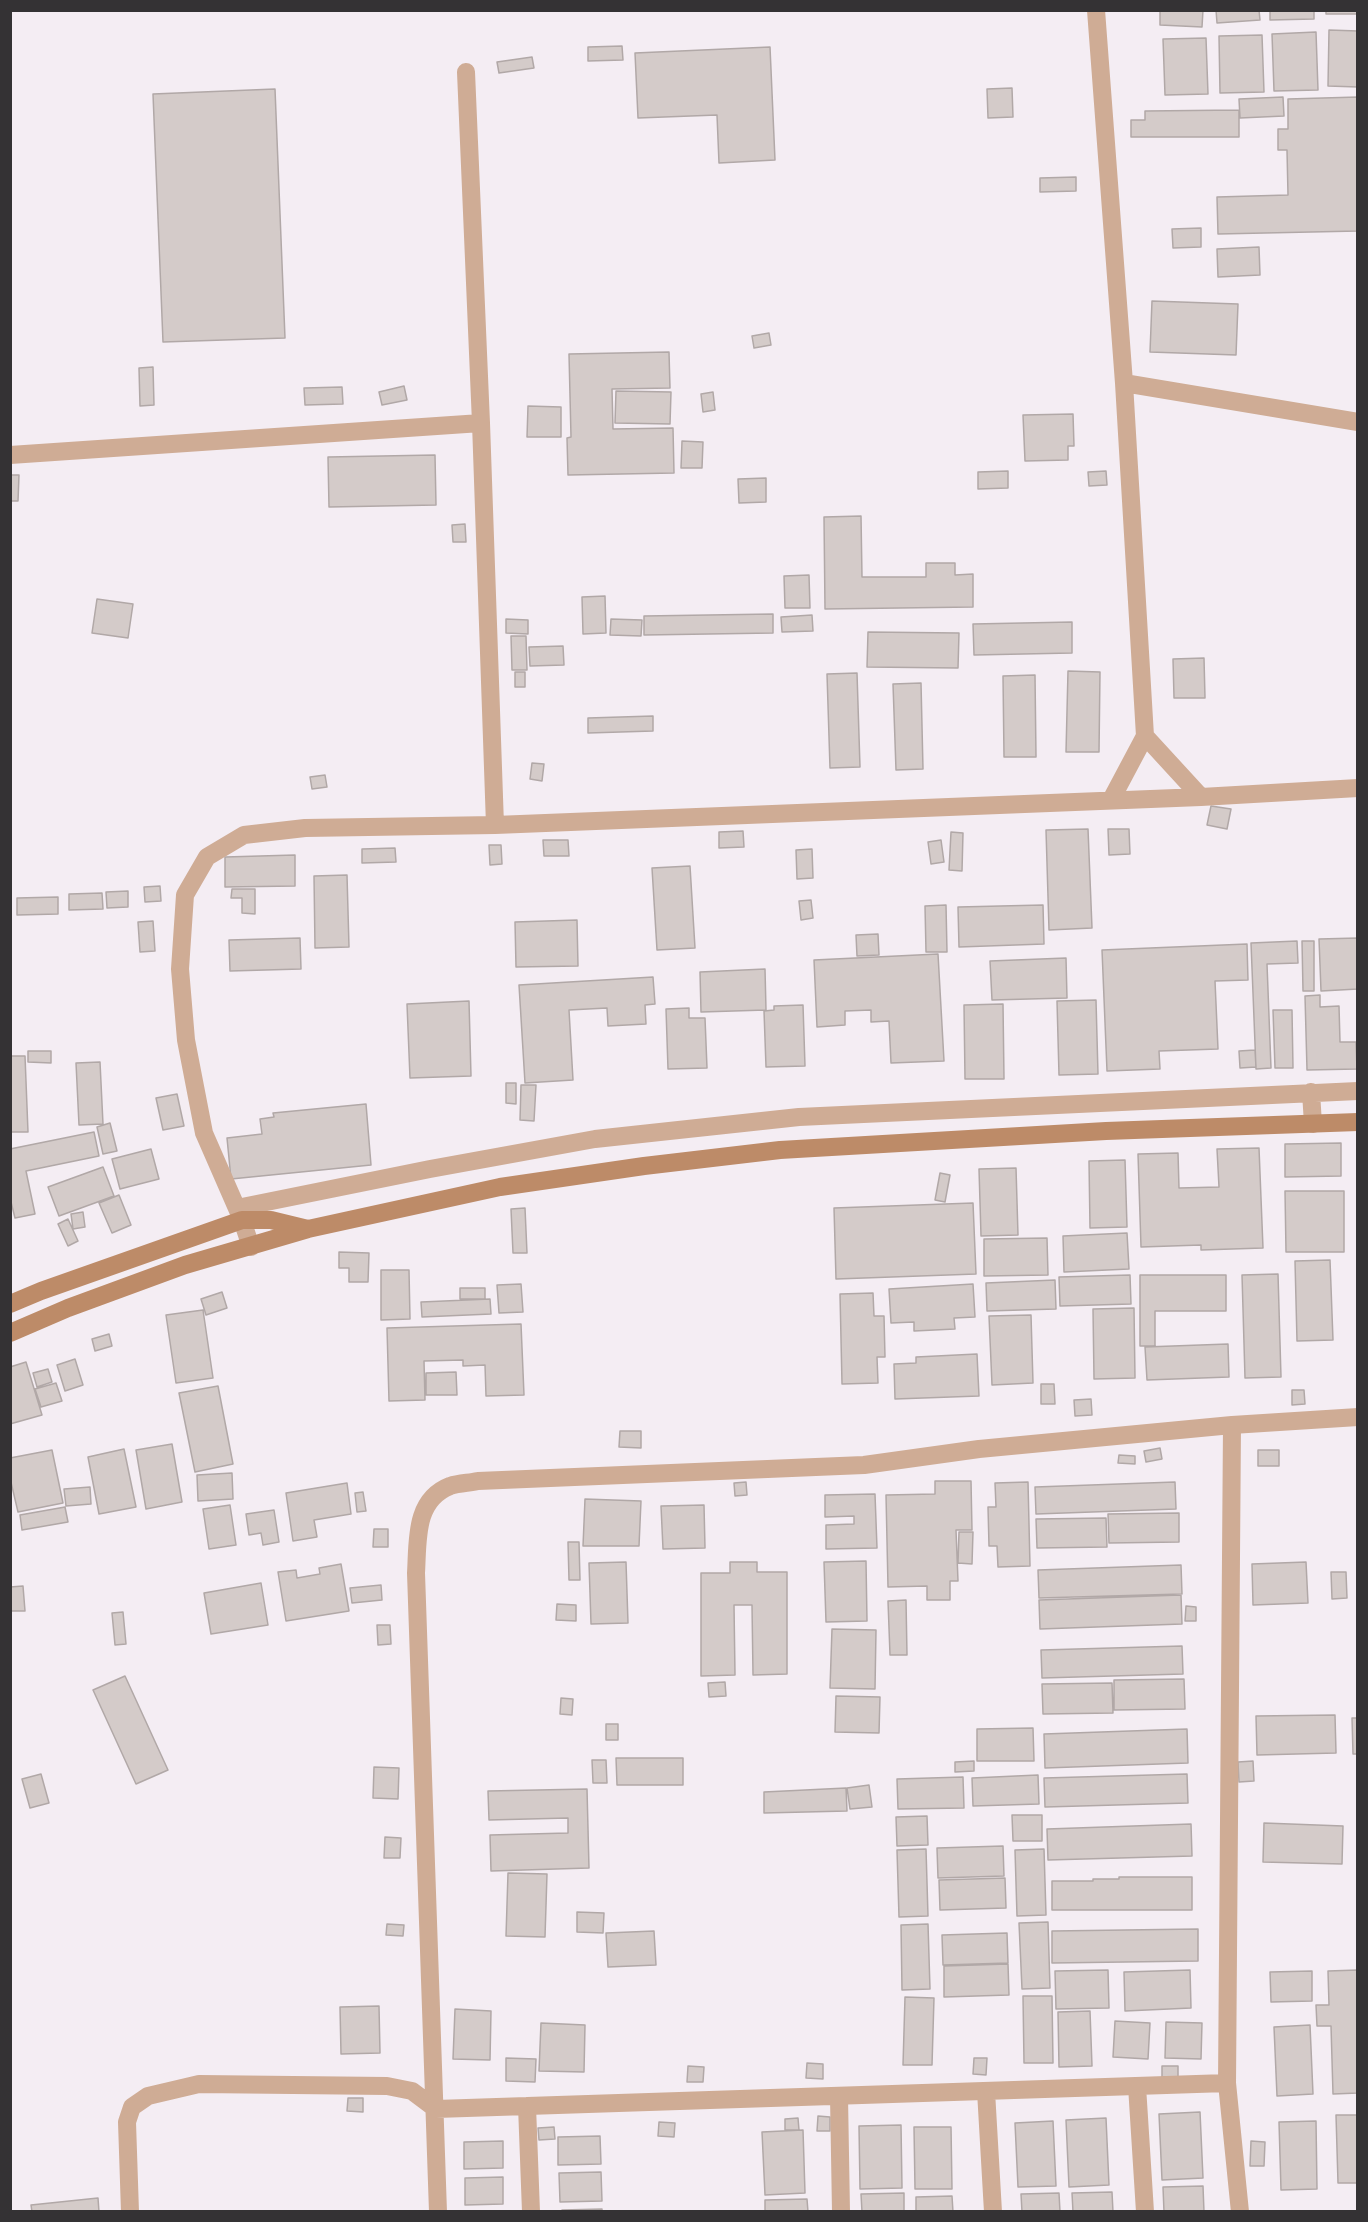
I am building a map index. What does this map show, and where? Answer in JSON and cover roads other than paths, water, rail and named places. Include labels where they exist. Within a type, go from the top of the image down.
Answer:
[{"type":"main road","points":[[10,1333],[68,1308],[185,1265],[308,1229],[500,1186],[780,1150],[1106,1131],[1358,1122]]},
{"type":"main road","points":[[10,1304],[240,1214],[308,1229]]},
{"type":"street","points":[[1096,10],[1124,383],[1145,736],[1112,800]]},
{"type":"street","points":[[466,72],[495,825]]},
{"type":"street","points":[[1124,383],[1358,422]]},
{"type":"street","points":[[10,455],[481,423]]},
{"type":"street","points":[[1145,736],[1201,797]]},
{"type":"street","points":[[251,1247],[240,1214],[204,1133],[185,1028],[180,969],[185,894],[207,857],[244,835],[305,828],[495,825],[1201,797],[1358,788]]},
{"type":"street","points":[[240,1214],[430,1169],[595,1139],[671,1130],[811,1116],[1358,1091]]},
{"type":"street","points":[[1311,1092],[1313,1124]]},
{"type":"street","points":[[438,2211],[416,1573],[418,1529],[427,1501],[450,1486],[478,1481],[864,1465],[979,1449],[1232,1425],[1358,1417]]},
{"type":"street","points":[[1232,1425],[1227,2083],[1240,2211]]},
{"type":"street","points":[[130,2211],[127,2122],[132,2107],[148,2096],[199,2084],[387,2086],[412,2091],[436,2109],[1227,2083]]},
{"type":"street","points":[[1137,2086],[1145,2211]]},
{"type":"street","points":[[986,2091],[993,2211]]},
{"type":"street","points":[[839,2096],[841,2211]]},
{"type":"street","points":[[526,2106],[531,2211]]}]
